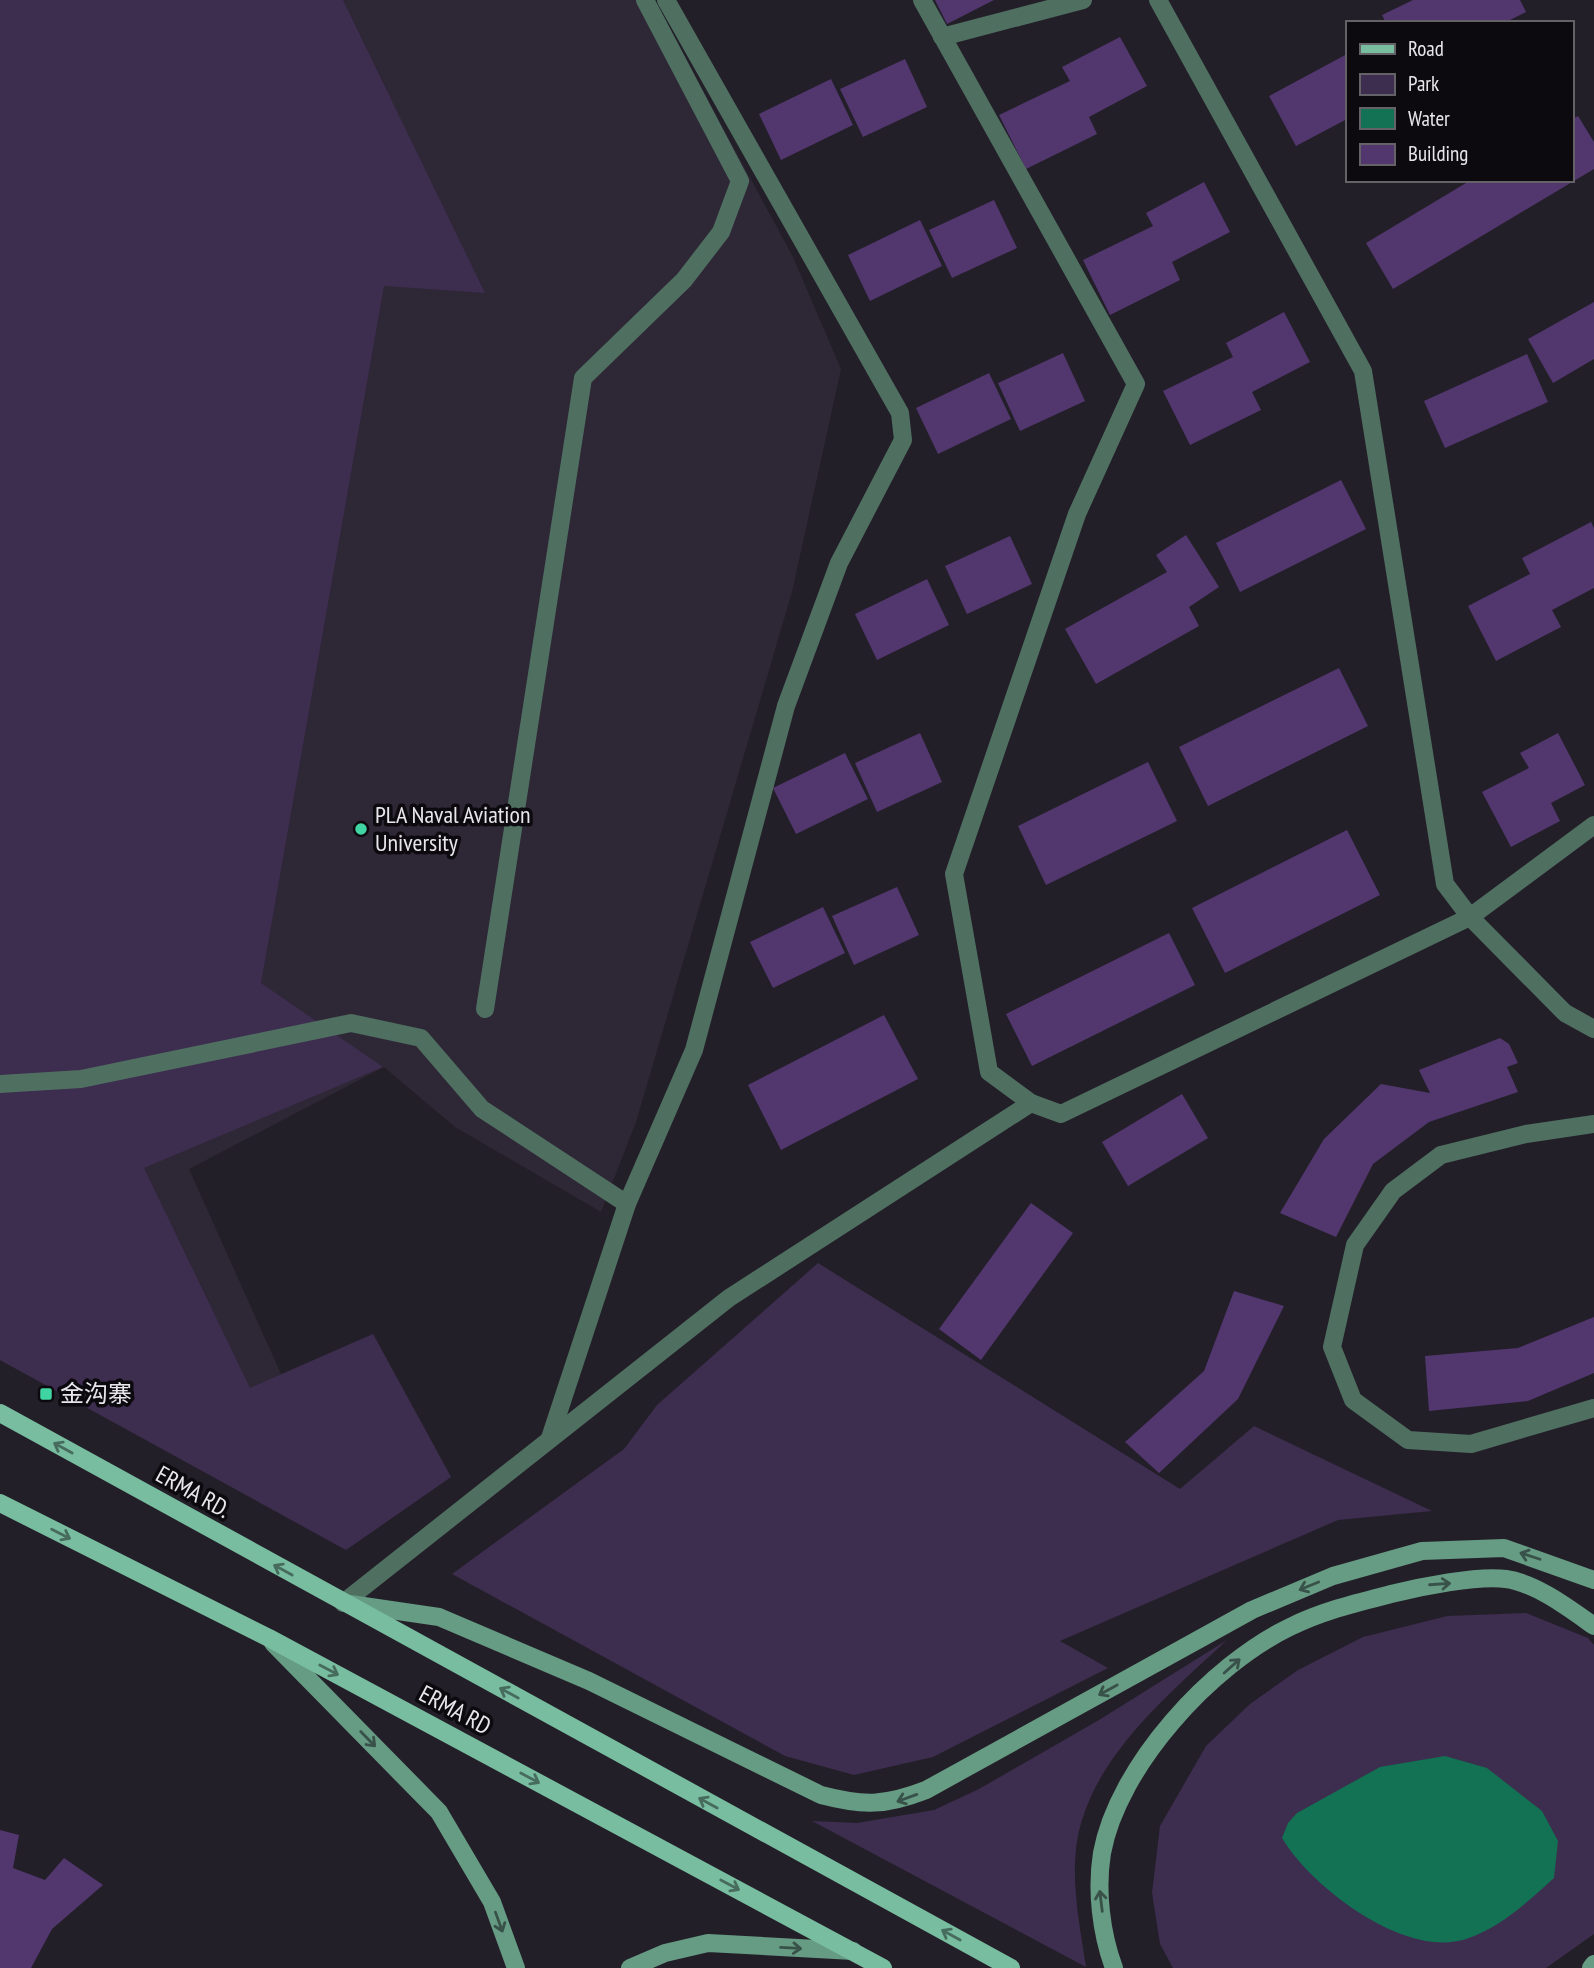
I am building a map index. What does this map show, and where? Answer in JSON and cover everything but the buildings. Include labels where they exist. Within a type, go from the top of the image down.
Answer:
[{"type":"main road","name":"ERMA RD","points":[[0,1413],[1011,1968]]},
{"type":"main road","name":"ERMA RD","points":[[0,1503],[269,1638],[883,1968]]},
{"type":"main road","points":[[343,1603],[439,1617],[589,1681],[821,1795],[855,1804],[893,1803],[926,1790],[1252,1610],[1333,1576],[1422,1551],[1504,1548],[1594,1580]]},
{"type":"main road","points":[[1114,1968],[1099,1894],[1102,1853],[1114,1813],[1145,1759],[1181,1712],[1243,1657],[1289,1627],[1338,1608],[1426,1585],[1506,1579],[1558,1600],[1594,1626]]},
{"type":"main road","points":[[269,1638],[439,1812],[492,1902],[516,1968]]},
{"type":"main road","points":[[630,1968],[665,1953],[708,1943],[853,1951]]},
{"type":"street","points":[[485,1009],[583,378],[692,270],[722,232],[740,181],[645,0]]},
{"type":"street","points":[[550,1438],[627,1204],[694,1050],[786,706],[839,563],[903,440],[900,413],[666,0]]},
{"type":"street","points":[[922,0],[1136,384],[1077,514],[954,874],[989,1072],[1031,1103],[1061,1114],[1470,917],[1594,825]]},
{"type":"street","points":[[942,37],[1083,0]]},
{"type":"street","points":[[1158,0],[1363,371],[1445,884],[1470,917],[1565,1013],[1594,1029]]},
{"type":"street","points":[[0,1084],[81,1079],[351,1023],[421,1038],[482,1109],[627,1204]]},
{"type":"street","points":[[343,1603],[729,1298],[1031,1103]]},
{"type":"street","points":[[1594,1124],[1526,1134],[1441,1155],[1393,1191],[1355,1245],[1332,1348],[1353,1400],[1408,1440],[1471,1444],[1594,1408]]},
{"type":"shaded area","name":"PLA Naval Aviation University","points":[[0,0],[654,0],[793,257],[841,369],[792,592],[636,1122],[601,1212],[455,1127],[384,1067],[189,1169],[281,1374],[373,1334],[451,1477],[346,1550],[0,1360]]},
{"type":"green space","points":[[0,0],[343,0],[485,293],[384,286],[261,983],[383,1067],[144,1168],[250,1388],[373,1334],[451,1477],[346,1550],[0,1360]]},
{"type":"green space","points":[[818,1263],[1180,1489],[1254,1426],[1432,1511],[1338,1520],[1060,1641],[1108,1668],[933,1757],[854,1775],[785,1756],[452,1574],[624,1449],[657,1405]]},
{"type":"green space","points":[[1526,1613],[1588,1638],[1594,1645],[1594,1934],[1546,1968],[1173,1968],[1160,1944],[1152,1893],[1160,1826],[1206,1746],[1250,1704],[1298,1670],[1363,1637],[1447,1616]]},
{"type":"green space","points":[[1227,1640],[1176,1687],[1127,1739],[1090,1798],[1079,1831],[1075,1865],[1086,1967],[812,1821],[857,1823],[934,1810],[979,1789],[1099,1720]]},
{"type":"water","points":[[1445,1756],[1487,1768],[1542,1811],[1558,1841],[1554,1878],[1534,1896],[1479,1934],[1466,1939],[1442,1942],[1416,1939],[1389,1929],[1362,1914],[1314,1877],[1282,1838],[1288,1823],[1297,1813],[1380,1767]]},
{"type":"place","name":"PLA Naval Aviation University","points":[[361,829]]},
{"type":"place","name":"金沟寨","points":[[46,1394]]}]
